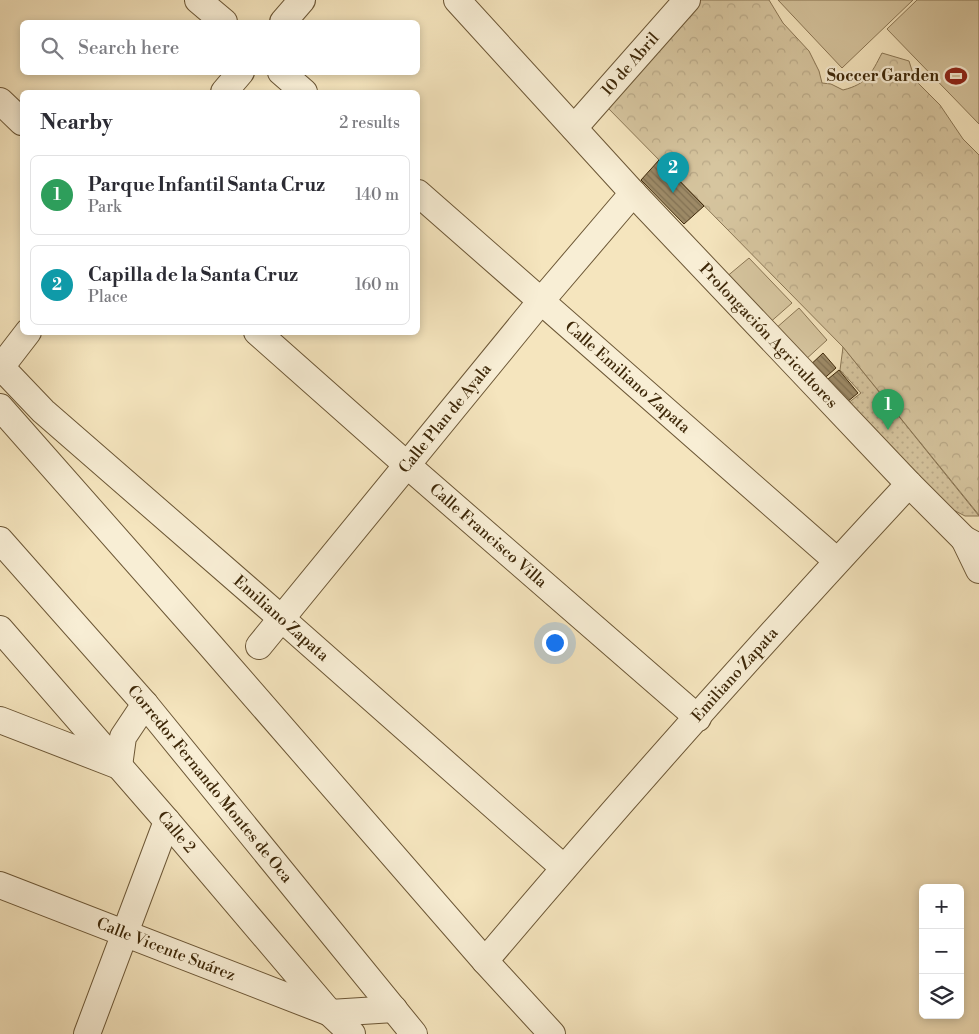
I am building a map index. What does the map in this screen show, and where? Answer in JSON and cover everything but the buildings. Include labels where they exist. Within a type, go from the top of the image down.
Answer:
[{"type":"street","points":[[198,0],[222,20]]},
{"type":"street","points":[[285,20],[302,0]]},
{"type":"street","name":"Prolongación Agricultores","points":[[456,0],[633,193],[909,484],[972,543],[979,570]]},
{"type":"street","name":"10 de Abril","points":[[574,128],[687,0]]},
{"type":"street","points":[[226,90],[238,75]]},
{"type":"street","points":[[284,75],[302,90]]},
{"type":"street","points":[[0,101],[20,120]]},
{"type":"street","name":"Calle Plan de Ayala","points":[[259,646],[541,301],[633,193]]},
{"type":"street","name":"Calle Emiliano Zapata","points":[[420,195],[837,561]]},
{"type":"street","name":"Emiliano Zapata","points":[[26,335],[0,366],[42,411],[282,619],[564,868]]},
{"type":"street","name":"Calle Francisco Villa","points":[[260,335],[698,718]]},
{"type":"street","points":[[0,407],[485,961],[552,1034]]},
{"type":"street","name":"Emiliano Zapata","points":[[485,961],[564,868],[837,561],[909,484]]},
{"type":"street","name":"Corredor Fernando Montes de Oca","points":[[0,540],[145,704],[414,1034]]},
{"type":"street","name":"Calle 2","points":[[0,629],[167,820],[330,1013],[352,1034]]},
{"type":"street","points":[[0,720],[118,766],[122,737],[145,704]]},
{"type":"street","points":[[87,1034],[167,820]]},
{"type":"street","name":"Calle Vicente Suárez","points":[[0,886],[330,1013]]},
{"type":"street","points":[[330,1013],[394,1009]]},
{"type":"green space","points":[[698,0],[769,0],[783,23],[809,51],[819,71],[822,83],[831,84],[843,90],[858,85],[863,81],[875,67],[882,53],[909,61],[915,80],[940,105],[963,139],[979,155],[979,515],[843,347],[605,105]]},
{"type":"green space","points":[[778,0],[913,0],[842,68]]},
{"type":"green space","name":"Soccer Garden","points":[[917,0],[979,0],[979,124],[887,29]]},
{"type":"green space","points":[[749,258],[792,303],[767,325],[725,278]]},
{"type":"green space","points":[[799,308],[827,340],[804,361],[775,329]]},
{"type":"green space","points":[[843,347],[979,516],[965,516],[938,502],[843,407],[861,393],[840,370]]},
{"type":"place","name":"Soccer Garden","points":[[956,76]]},
{"type":"place","name":"Capilla de la Santa Cruz","points":[[673,193]]},
{"type":"place","name":"Parque Infantil Santa Cruz","points":[[888,430]]}]
